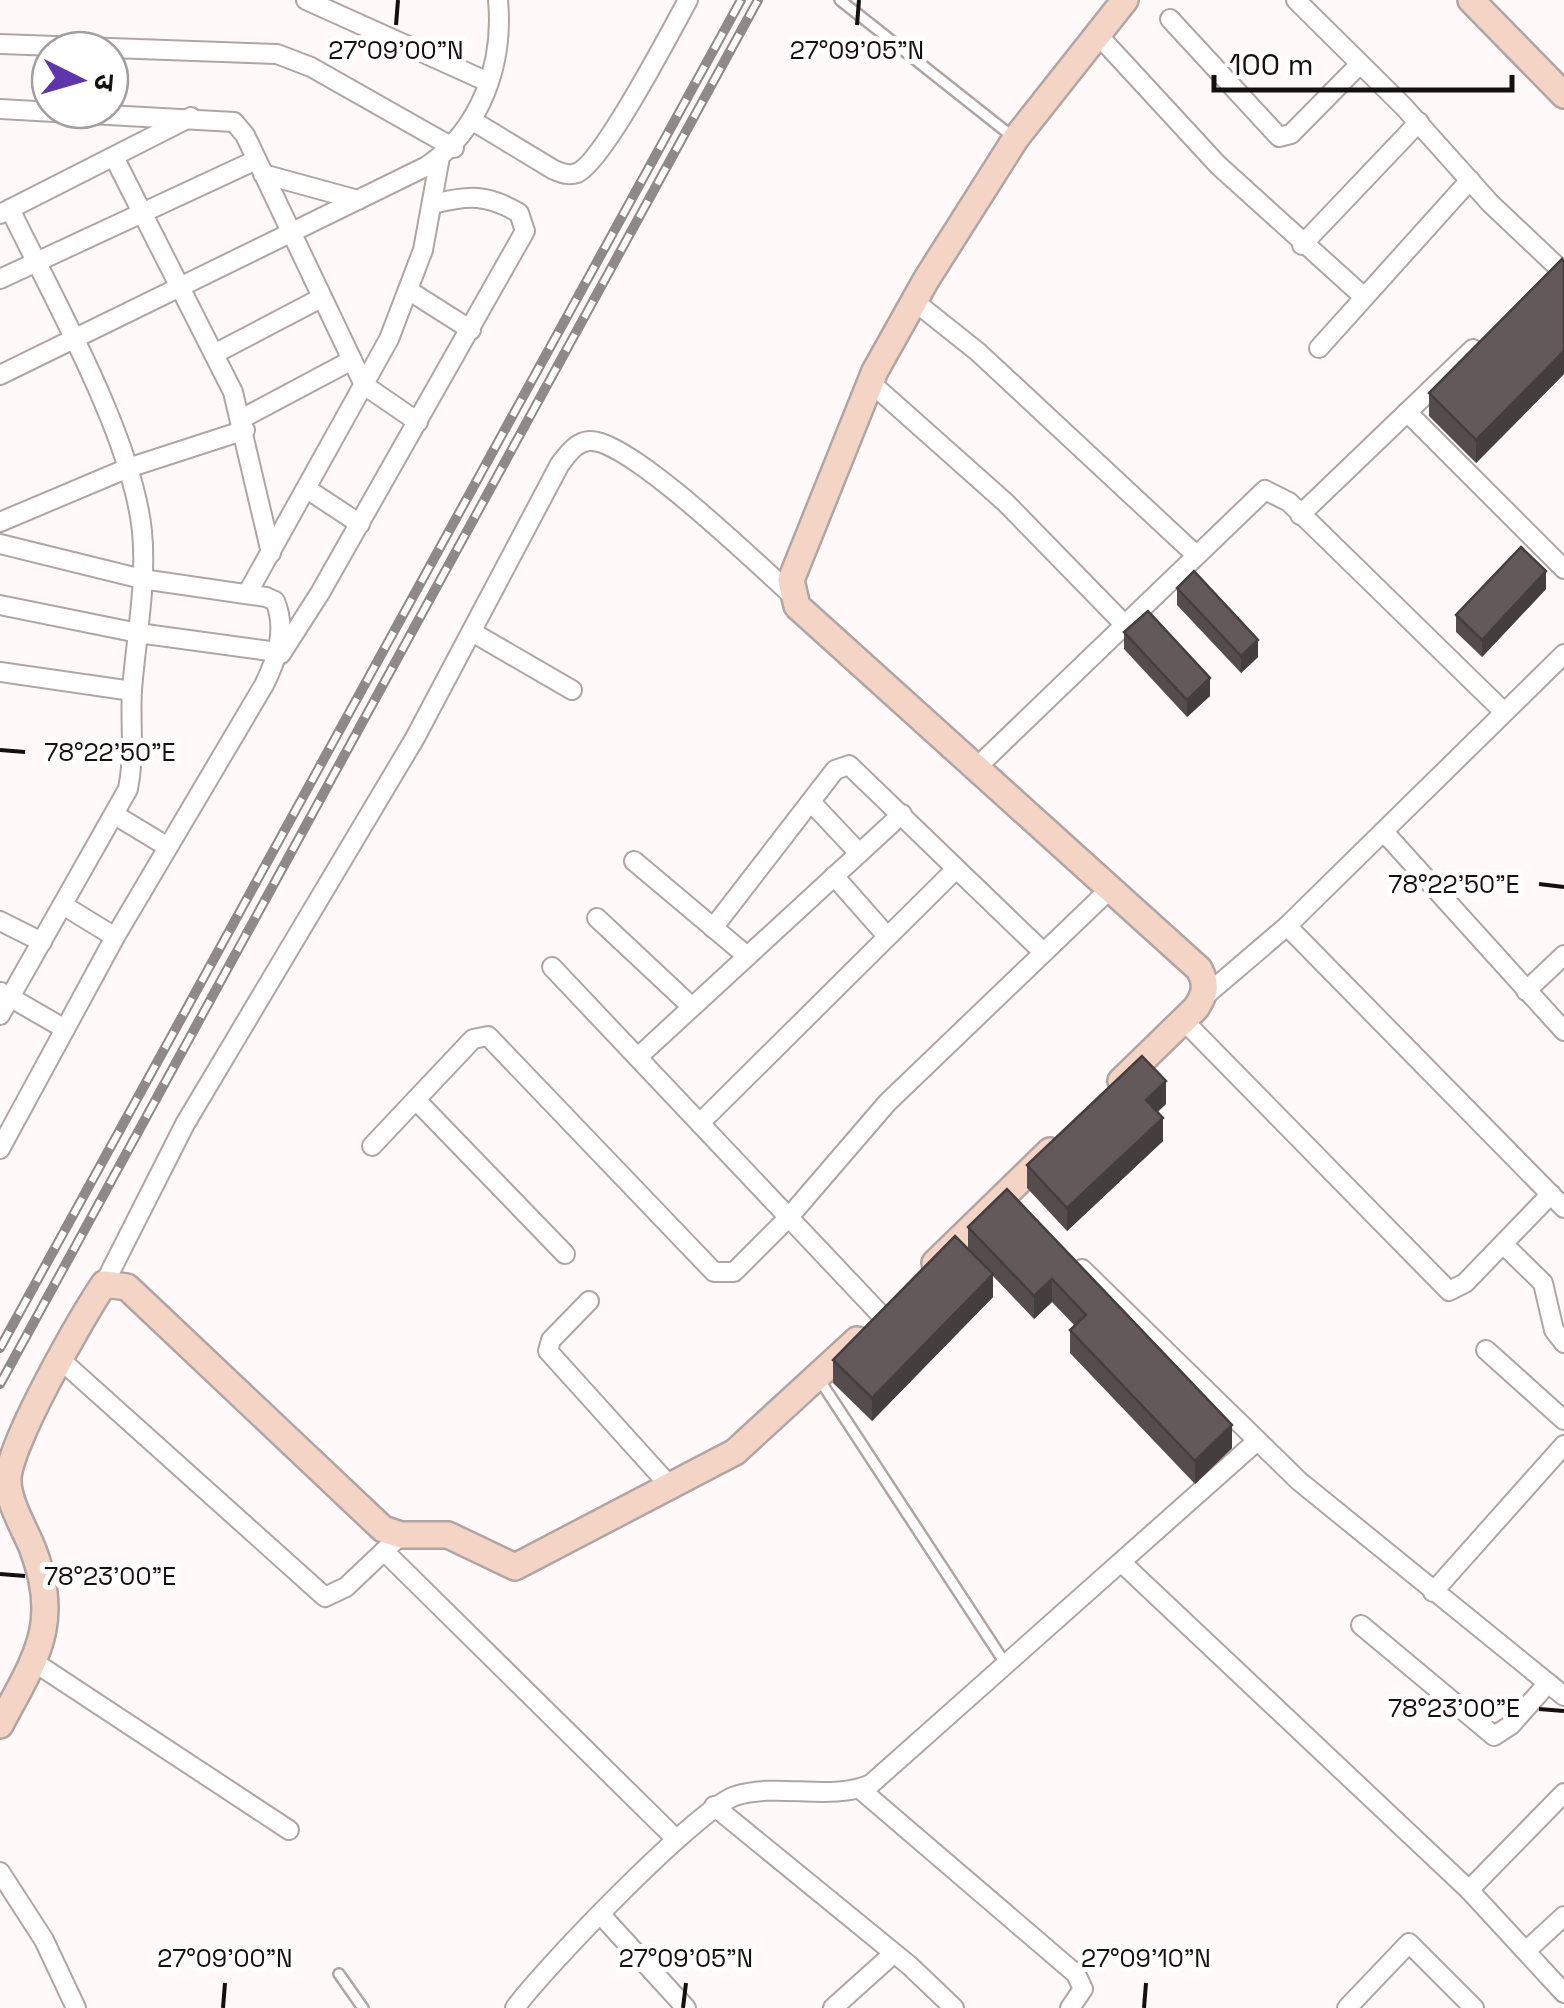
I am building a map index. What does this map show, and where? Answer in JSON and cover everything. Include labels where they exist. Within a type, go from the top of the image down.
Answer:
[{"type":"street","points":[[306,0],[488,82]]},
{"type":"street","points":[[0,375],[290,234],[447,152],[473,121],[488,82],[500,36],[498,0]]},
{"type":"street","points":[[473,121],[554,170],[566,175],[577,173],[587,166],[614,128],[688,0]]},
{"type":"street","points":[[791,594],[795,566],[870,382],[914,300],[1016,138],[1125,0]]},
{"type":"street","points":[[1296,0],[1558,271]]},
{"type":"street","points":[[1471,0],[1564,95]]},
{"type":"street","points":[[1170,20],[1279,137],[1291,134],[1360,64]]},
{"type":"street","points":[[1098,35],[1218,165],[1364,298]]},
{"type":"street","points":[[0,44],[277,54],[311,67],[447,152]]},
{"type":"street","points":[[0,109],[234,122],[364,385],[418,422]]},
{"type":"street","points":[[0,1015],[5,995],[42,942],[115,815],[132,769],[132,692],[142,579],[142,530],[128,468],[74,341],[36,262],[5,212],[192,117]]},
{"type":"street","points":[[1302,245],[1418,122]]},
{"type":"street","points":[[247,594],[364,385],[408,290],[447,152]]},
{"type":"street","points":[[114,157],[216,353],[244,424],[271,554]]},
{"type":"street","points":[[0,279],[259,167],[358,200]]},
{"type":"street","points":[[1318,348],[1470,180]]},
{"type":"street","points":[[0,1149],[276,658],[360,524],[520,243],[524,221],[491,197],[466,196],[433,204]]},
{"type":"street","points":[[408,290],[471,330]]},
{"type":"street","points":[[216,353],[321,298]]},
{"type":"street","points":[[914,300],[978,352],[1196,555]]},
{"type":"street","points":[[1300,515],[1490,334]]},
{"type":"street","points":[[0,522],[244,424],[352,360]]},
{"type":"street","points":[[870,382],[1006,503],[1125,624]]},
{"type":"street","points":[[1407,412],[1564,569]]},
{"type":"street","points":[[0,1725],[44,1637],[46,1588],[10,1491],[5,1464],[104,1284],[185,1124],[416,738],[560,464],[585,440],[599,441],[641,465],[791,594],[797,606],[1198,969],[1206,982],[1204,996]]},
{"type":"street","points":[[306,489],[360,524]]},
{"type":"street","points":[[975,769],[1265,490],[1278,493],[1504,712]]},
{"type":"street","points":[[0,544],[142,579],[275,601],[280,612],[276,658]]},
{"type":"street","points":[[0,605],[276,658]]},
{"type":"street","points":[[472,632],[572,690]]},
{"type":"street","points":[[1102,1100],[1184,1021],[1204,996],[1287,926],[1564,654]]},
{"type":"street","points":[[0,672],[132,692]]},
{"type":"street","points":[[713,928],[835,770],[849,765],[1042,952]]},
{"type":"street","points":[[810,802],[860,853]]},
{"type":"street","points":[[638,1057],[902,814]]},
{"type":"street","points":[[115,815],[168,847]]},
{"type":"street","points":[[1384,832],[1564,1031]]},
{"type":"street","points":[[634,860],[747,956]]},
{"type":"street","points":[[700,1123],[955,870]]},
{"type":"street","points":[[834,876],[888,936]]},
{"type":"street","points":[[372,1146],[474,1039],[488,1036],[714,1272],[734,1272],[788,1217],[887,1103],[1110,890]]},
{"type":"street","points":[[63,905],[116,937]]},
{"type":"street","points":[[597,918],[692,1007]]},
{"type":"street","points":[[0,921],[42,942]]},
{"type":"street","points":[[1184,1021],[1440,1287],[1449,1291],[1465,1283],[1503,1244],[1558,1201],[1287,926]]},
{"type":"street","points":[[1526,991],[1564,956]]},
{"type":"street","points":[[62,1361],[326,1597],[346,1587],[393,1543],[448,1535],[477,1545],[506,1564],[523,1566],[735,1452],[889,1309],[788,1217],[552,967]]},
{"type":"street","points":[[5,995],[65,1029]]},
{"type":"street","points":[[416,1100],[565,1254]]},
{"type":"street","points":[[923,1275],[1013,1200],[1074,1127]]},
{"type":"street","points":[[1503,1244],[1543,1283],[1554,1330],[1564,1344]]},
{"type":"street","points":[[1062,1248],[1257,1441],[1433,1592],[1564,1696]]},
{"type":"street","points":[[104,1284],[127,1287],[384,1529],[393,1543],[676,1840]]},
{"type":"street","points":[[589,1301],[551,1340],[548,1350],[669,1485]]},
{"type":"street","points":[[1486,1350],[1564,1420]]},
{"type":"street","points":[[515,2008],[676,1840],[714,1806],[750,1793],[860,1788],[1122,1564],[1257,1441]]},
{"type":"street","points":[[1433,1592],[1564,1444]]},
{"type":"street","points":[[1122,1564],[1469,1890],[1564,1993]]},
{"type":"street","points":[[1361,1624],[1494,1736],[1510,1725],[1548,1682]]},
{"type":"street","points":[[34,1662],[289,1830]]},
{"type":"street","points":[[860,1788],[1082,1980],[1080,1996],[1070,2008]]},
{"type":"street","points":[[1469,1890],[1564,1793]]},
{"type":"street","points":[[714,1806],[954,2008]]},
{"type":"street","points":[[0,1872],[44,1940],[76,2008]]},
{"type":"street","points":[[602,1916],[686,2008]]},
{"type":"street","points":[[1527,1950],[1564,1916]]},
{"type":"street","points":[[1347,2008],[1409,1943],[1474,2008]]},
{"type":"street","points":[[833,2008],[893,1954]]},
{"type":"street","points":[[1362,1992],[1376,2008]]},
{"type":"lane","points":[[840,0],[1016,138]]},
{"type":"lane","points":[[818,1376],[1005,1663]]},
{"type":"lane","points":[[339,1974],[363,2008]]},
{"type":"building","points":[[1562,259],[1564,351],[1476,440],[1429,393]]},
{"type":"building","points":[[1521,547],[1546,571],[1482,640],[1456,615]]},
{"type":"building","points":[[1194,571],[1258,640],[1241,656],[1177,588]]},
{"type":"building","points":[[1148,611],[1210,678],[1187,700],[1124,632]]},
{"type":"building","points":[[1142,1056],[1166,1081],[1146,1100],[1163,1118],[1067,1208],[1027,1165]]},
{"type":"building","points":[[1007,1189],[1232,1425],[1195,1461],[1070,1330],[1086,1315],[1052,1279],[1034,1296],[968,1227]]},
{"type":"building","points":[[955,1236],[993,1274],[872,1398],[833,1360]]},
{"type":"railway","points":[[0,1348],[741,0]]},
{"type":"railway","points":[[0,1384],[758,0]]}]
